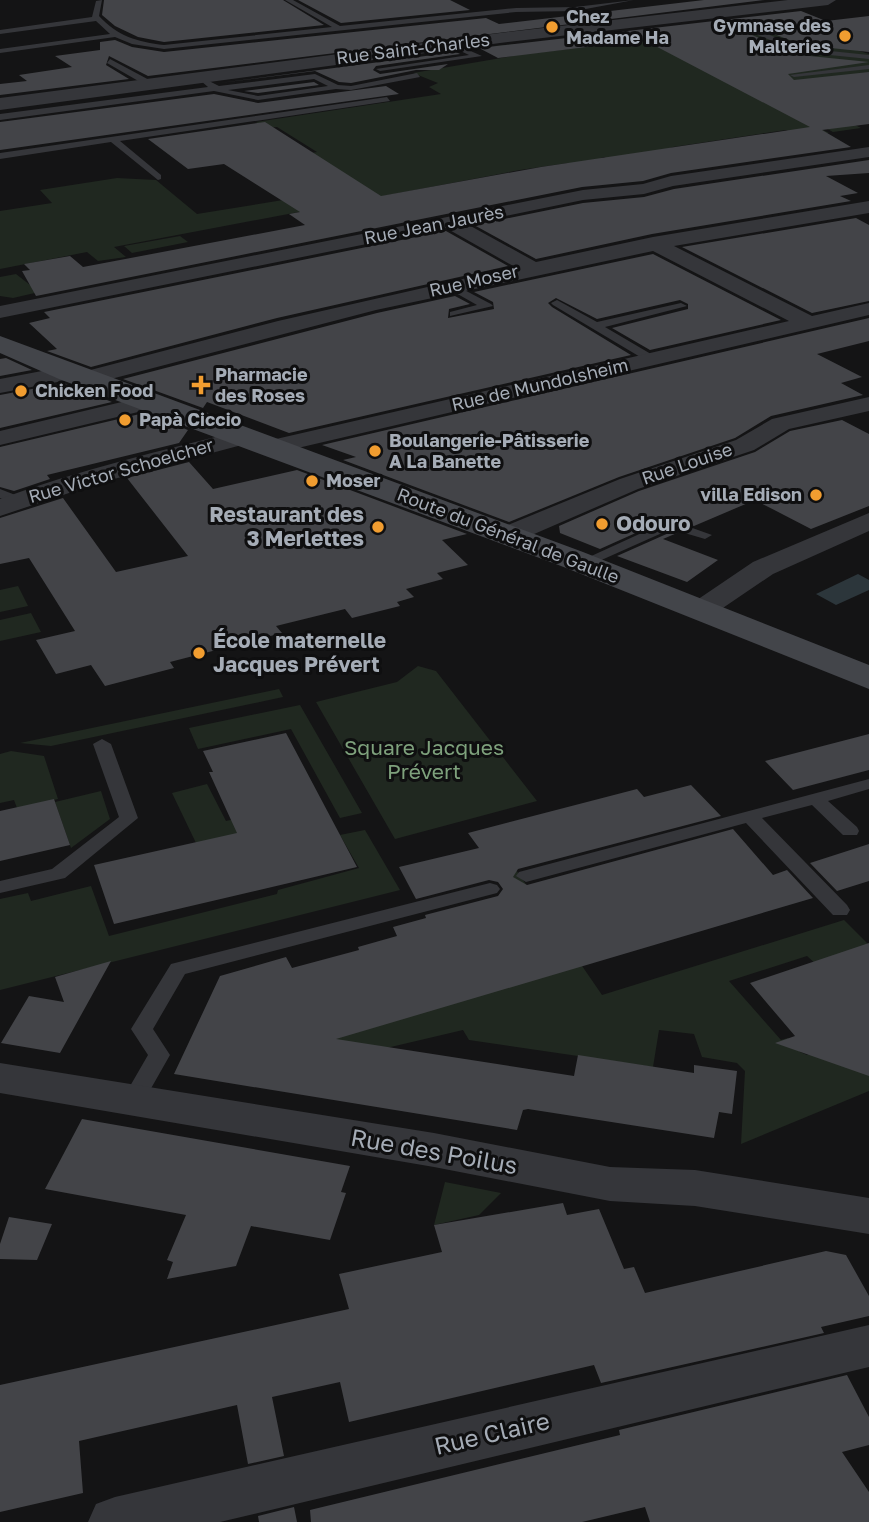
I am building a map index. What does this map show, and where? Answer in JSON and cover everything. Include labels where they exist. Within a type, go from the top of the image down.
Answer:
[{"type":"main road","name":"Route du Général de Gaulle","points":[[1,346],[583,563],[869,678]]},
{"type":"street","name":"Rue Saint-Charles","points":[[0,104],[453,44],[828,0]]},
{"type":"street","name":"Rue Jean Jaurès","points":[[0,312],[593,194],[644,189],[671,181],[869,152]]},
{"type":"street","name":"Rue Moser","points":[[0,386],[76,376],[451,286],[653,243],[869,207]]},
{"type":"street","points":[[449,222],[532,268]]},
{"type":"street","points":[[653,243],[809,323]]},
{"type":"street","name":"Rue de Mundolsheim","points":[[272,447],[869,309]]},
{"type":"street","points":[[0,438],[151,402]]},
{"type":"street","name":"Rue Louise","points":[[508,535],[629,484],[733,449],[781,424],[869,404]]},
{"type":"street","name":"Rue Victor Schoelcher","points":[[6,501],[244,437]]},
{"type":"street","points":[[701,610],[763,568],[869,521]]},
{"type":"street","name":"Rue des Poilus","points":[[0,1078],[434,1150],[610,1184],[709,1190],[869,1216]]},
{"type":"street","name":"Rue Claire","points":[[115,1522],[869,1346]]},
{"type":"lane","points":[[108,0],[97,1],[97,19],[115,35],[135,44],[164,47],[516,10],[575,9],[631,0]]},
{"type":"lane","points":[[288,0],[328,24],[343,27]]},
{"type":"lane","points":[[503,1],[516,10]]},
{"type":"lane","points":[[0,32],[97,19]]},
{"type":"lane","points":[[758,32],[800,50],[869,57]]},
{"type":"lane","points":[[0,51],[115,35]]},
{"type":"lane","points":[[380,69],[478,56],[453,44]]},
{"type":"lane","points":[[110,61],[150,83]]},
{"type":"lane","points":[[794,75],[869,67]]},
{"type":"lane","points":[[199,77],[218,89],[258,98],[336,87],[351,88],[417,75]]},
{"type":"lane","points":[[0,116],[315,76],[336,87]]},
{"type":"lane","points":[[174,105],[200,101],[218,89]]},
{"type":"lane","points":[[0,156],[387,99]]},
{"type":"lane","points":[[0,116],[31,109],[21,101]]},
{"type":"lane","points":[[0,116],[29,125]]},
{"type":"lane","points":[[112,139],[158,177]]},
{"type":"lane","points":[[451,286],[487,306],[454,314]]},
{"type":"lane","points":[[557,303],[652,360]]},
{"type":"lane","points":[[595,326],[681,306]]},
{"type":"lane","points":[[583,563],[670,524],[705,535]]},
{"type":"lane","points":[[0,887],[58,874],[129,818],[102,744]]},
{"type":"lane","points":[[526,876],[869,784]]},
{"type":"lane","points":[[815,798],[850,831]]},
{"type":"lane","points":[[750,816],[840,909]]},
{"type":"lane","points":[[133,1100],[159,1055],[142,1029],[178,969],[490,889]]},
{"type":"green space","points":[[776,25],[869,54],[869,120],[851,123],[861,128],[833,132],[822,126],[817,127],[829,133],[800,137],[786,130],[673,147],[647,156],[634,154],[615,164],[604,157],[577,168],[568,163],[520,170],[114,247],[126,257],[98,261],[87,252],[0,269],[0,211],[52,203],[40,190],[117,178],[156,180],[197,214],[283,200],[289,157],[317,152],[277,127],[266,128],[256,122],[441,94],[429,87],[438,83],[413,73],[513,56],[494,46],[515,44],[535,53]]},
{"type":"green space","points":[[180,236],[188,242],[132,253],[124,246]]},
{"type":"green space","points":[[16,274],[39,292],[13,298],[0,296],[0,277]]},
{"type":"green space","points":[[18,586],[28,606],[0,612],[0,590]]},
{"type":"green space","points":[[31,613],[41,632],[0,641],[0,620]]},
{"type":"green space","name":"Square Jacques Prévert","points":[[418,666],[436,671],[537,801],[395,839],[316,702],[397,682]]},
{"type":"green space","points":[[279,689],[283,697],[51,746],[20,743]]},
{"type":"green space","points":[[300,705],[362,813],[340,818],[291,729],[198,749],[189,728]]},
{"type":"green space","points":[[11,751],[44,756],[58,799],[17,808],[14,800],[0,803],[0,754]]},
{"type":"green space","points":[[207,784],[226,821],[239,818],[249,837],[196,843],[172,793]]},
{"type":"green space","points":[[101,791],[110,819],[71,848],[55,802]]},
{"type":"green space","points":[[365,830],[400,890],[0,990],[0,899],[28,893],[31,901],[91,886],[109,936],[277,894],[278,890],[359,868],[340,835]]},
{"type":"green space","points":[[512,864],[602,995],[844,920],[869,945],[830,977],[807,956],[729,981],[781,1040],[788,1038],[800,1052],[807,1055],[869,1032],[869,1091],[741,1144],[745,1071],[737,1063],[702,1057],[694,1034],[659,1030],[653,1067],[469,1040],[463,1030],[310,1066],[261,1045],[515,904]]},
{"type":"green space","points":[[445,1182],[501,1193],[479,1215],[434,1225]]},
{"type":"shaded area","points":[[858,574],[869,580],[869,590],[836,605],[816,594]]},
{"type":"building","points":[[104,0],[283,0],[324,25],[164,42],[138,37],[115,26],[102,15]]},
{"type":"building","points":[[298,0],[450,0],[470,10],[341,23]]},
{"type":"building","points":[[704,0],[765,0],[148,76],[109,56],[106,65],[129,79],[0,95],[0,84],[27,81],[19,75],[72,67],[55,56],[100,50],[100,42],[115,40],[132,47],[164,52],[486,18],[499,24]]},
{"type":"building","points":[[801,11],[826,21],[869,16],[869,52],[802,45],[759,28],[752,35],[800,55],[869,62],[788,74],[794,80],[869,72],[869,124],[822,130],[851,147],[671,173],[643,181],[582,187],[36,296],[22,271],[30,270],[24,264],[70,256],[83,267],[305,225],[289,214],[300,212],[224,164],[188,169],[148,139],[265,122],[381,196],[541,167],[810,127],[644,40],[498,58],[479,48]]},
{"type":"building","points":[[456,52],[460,54],[376,66],[373,70],[380,74],[448,64],[439,70],[416,70],[351,83],[339,82],[315,71],[219,83]]},
{"type":"building","points":[[314,82],[319,85],[258,93],[244,91]]},
{"type":"building","points":[[386,86],[399,94],[0,150],[0,122],[214,94],[258,103]]},
{"type":"building","points":[[869,160],[869,173],[826,176],[858,193],[840,196],[851,201],[652,234],[536,259],[474,225],[583,203],[644,197],[674,189]]},
{"type":"building","points":[[856,218],[869,225],[869,301],[812,313],[682,247]]},
{"type":"building","points":[[446,231],[508,266],[277,318],[91,367],[47,351],[57,349],[29,323],[50,318],[44,312]]},
{"type":"building","points":[[653,254],[781,320],[650,350],[612,328],[688,309],[688,304],[680,300],[597,319],[556,298],[548,303],[552,307],[631,355],[289,433],[207,402],[203,408],[123,379],[377,313],[455,296],[470,304],[449,309],[448,318],[494,309],[493,302],[474,292]]},
{"type":"building","points":[[869,318],[869,341],[817,354],[862,377],[841,383],[863,395],[771,416],[735,438],[619,477],[509,522],[343,460],[356,457],[322,445]]},
{"type":"building","points":[[6,358],[32,370],[0,376],[0,359]]},
{"type":"building","points":[[64,383],[112,402],[0,428],[0,395]]},
{"type":"building","points":[[144,413],[188,430],[179,443],[47,475],[50,479],[14,491],[0,487],[0,447]]},
{"type":"building","points":[[842,420],[869,434],[869,506],[811,529],[755,500],[694,526],[669,518],[600,549],[560,533],[559,526],[639,491],[755,452],[790,431]]},
{"type":"building","points":[[189,462],[213,489],[297,470],[467,534],[442,540],[468,565],[437,573],[443,579],[406,589],[414,597],[397,602],[400,606],[352,618],[345,609],[276,626],[282,633],[170,662],[174,668],[105,686],[91,665],[56,674],[36,640],[75,631],[29,558],[0,564],[0,518],[63,498],[116,572],[188,556],[127,478]]},
{"type":"building","points":[[671,532],[677,533],[663,539],[718,560],[687,582],[617,556]]},
{"type":"building","points":[[286,733],[357,867],[114,924],[94,865],[237,833],[209,772],[213,772],[203,751]]},
{"type":"building","points":[[869,734],[869,770],[793,790],[765,761]]},
{"type":"building","points":[[691,785],[721,816],[518,869],[513,877],[527,885],[733,829],[773,875],[787,870],[813,898],[336,1039],[574,1076],[578,1055],[694,1073],[694,1065],[737,1071],[732,1114],[719,1112],[714,1138],[528,1109],[523,1110],[517,1130],[174,1074],[220,976],[286,957],[292,968],[359,950],[358,947],[397,936],[393,927],[426,918],[425,915],[498,896],[503,889],[498,882],[489,880],[416,899],[399,867],[479,848],[468,833],[637,789],[644,797]]},
{"type":"building","points":[[54,799],[70,845],[0,861],[0,811]]},
{"type":"building","points":[[869,844],[869,881],[837,891],[810,863]]},
{"type":"building","points":[[869,943],[869,1076],[775,1043],[795,1036],[750,983]]},
{"type":"building","points":[[111,961],[60,1053],[1,1043],[29,996],[64,1002],[55,977]]},
{"type":"building","points":[[82,1119],[350,1166],[341,1192],[346,1193],[330,1240],[251,1226],[236,1266],[167,1279],[173,1262],[167,1260],[186,1215],[45,1189]]},
{"type":"building","points":[[563,1203],[567,1215],[599,1209],[624,1269],[634,1267],[645,1293],[826,1251],[846,1255],[869,1296],[869,1316],[821,1327],[824,1333],[601,1383],[594,1365],[349,1422],[340,1382],[272,1397],[284,1456],[248,1464],[237,1405],[79,1441],[83,1493],[0,1512],[0,1385],[349,1309],[339,1274],[442,1252],[434,1225]]},
{"type":"building","points":[[9,1217],[52,1224],[37,1260],[0,1259],[0,1244]]},
{"type":"building","points":[[847,1375],[869,1417],[869,1445],[842,1452],[869,1492],[869,1522],[650,1522],[645,1507],[582,1522],[311,1522],[310,1510],[620,1435],[619,1430]]},
{"type":"building","points":[[294,1507],[297,1522],[259,1522],[258,1516]]},
{"type":"place","name":"Chez Madame Ha","points":[[552,27]]},
{"type":"place","name":"Gymnase des Malteries","points":[[845,36]]},
{"type":"place","name":"Pharmacie des Roses","points":[[201,385]]},
{"type":"place","name":"Chicken Food","points":[[21,391]]},
{"type":"place","name":"Papà Ciccio","points":[[125,420]]},
{"type":"place","name":"Boulangerie-Pâtisserie A La Banette","points":[[375,451]]},
{"type":"place","name":"Moser","points":[[312,481]]},
{"type":"place","name":"villa Edison","points":[[816,495]]},
{"type":"place","name":"Odouro","points":[[602,524]]},
{"type":"place","name":"Restaurant des 3 Merlettes","points":[[378,527]]},
{"type":"place","name":"École maternelle Jacques Prévert","points":[[199,653]]}]
